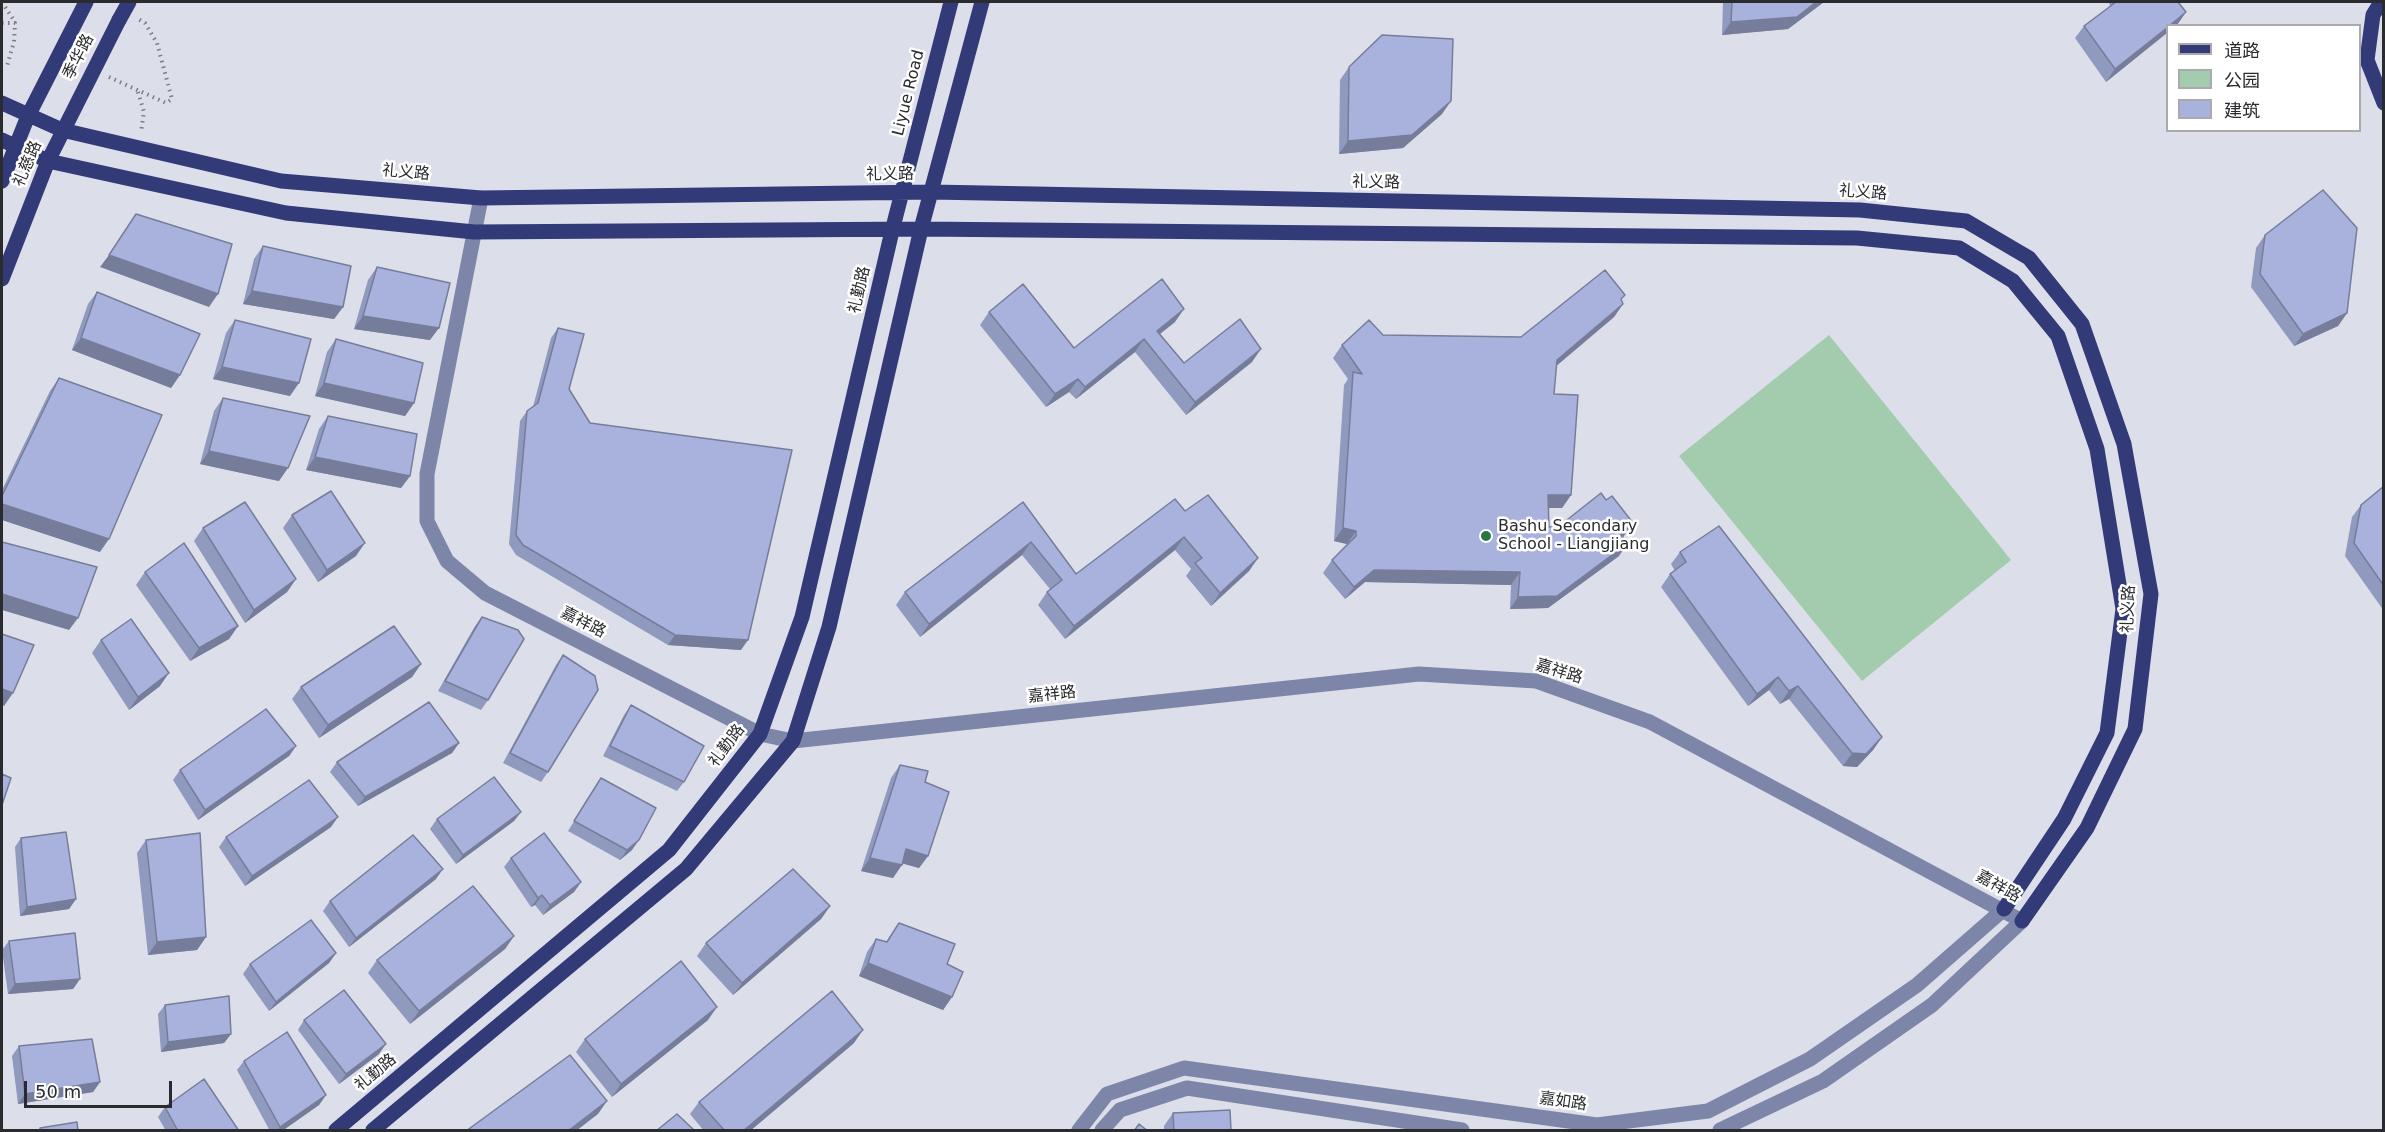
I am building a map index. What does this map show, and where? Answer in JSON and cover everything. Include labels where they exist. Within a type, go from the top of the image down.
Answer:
[{"type":"main road","name":"季华路","points":[[28,116],[86,2]]},
{"type":"main road","name":"季华路","points":[[62,130],[129,2]]},
{"type":"main road","name":"Liyue Road","points":[[903,194],[951,2]]},
{"type":"main road","points":[[373,1131],[686,869],[793,741],[829,627],[921,229],[982,2]]},
{"type":"main road","points":[[2381,2],[2373,15],[2367,60],[2384,103]]},
{"type":"main road","name":"礼义路","points":[[2,103],[62,130],[281,181],[481,198],[932,192],[1860,210],[1966,221],[2029,258],[2082,324],[2124,444],[2151,594],[2135,729],[2087,828],[2022,921]]},
{"type":"main road","name":"礼慈路","points":[[2,180],[8,143],[28,116]]},
{"type":"main road","name":"礼慈路","points":[[2,279],[62,130]]},
{"type":"main road","name":"礼义路","points":[[8,143],[48,161],[286,213],[474,232],[892,231],[921,229],[1857,238],[1959,248],[2013,281],[2058,336],[2097,449],[2123,609],[2107,732],[2064,819],[2004,909]]},
{"type":"main road","name":"礼勤路","points":[[336,1131],[669,850],[760,734],[802,617],[892,231],[903,194]]},
{"type":"street","name":"嘉祥路","points":[[481,198],[427,474],[427,521],[447,561],[485,593],[760,734],[793,741],[1419,674],[1536,681],[1650,722],[2004,909],[2022,921]]},
{"type":"street","name":"嘉如路","points":[[1079,1131],[1107,1094],[1184,1068],[1597,1125],[1708,1111],[1810,1059],[1917,985],[2004,909]]},
{"type":"street","points":[[1720,1131],[1823,1081],[1932,1005],[2022,921]]},
{"type":"street","points":[[1102,1131],[1120,1110],[1187,1088],[1462,1131]]},
{"type":"path","points":[[2,2],[15,22],[14,42],[7,66]]},
{"type":"path","points":[[93,68],[137,92],[166,103],[172,99],[158,43],[145,23],[135,18]]},
{"type":"path","points":[[2,23],[15,22]]},
{"type":"path","points":[[137,92],[144,112],[139,147]]},
{"type":"green space","points":[[1829,335],[2011,560],[1862,681],[1679,456]]},
{"type":"building","points":[[1732,2],[1816,2],[1797,17],[1731,22]]},
{"type":"building","points":[[2116,2],[2178,2],[2186,12],[2171,24],[2166,24],[2166,28],[2115,69],[2084,26]]},
{"type":"building","points":[[1382,35],[1453,39],[1451,101],[1412,135],[1348,141],[1349,67]]},
{"type":"building","points":[[2323,190],[2357,228],[2347,313],[2303,334],[2260,274],[2265,235]]},
{"type":"building","points":[[136,214],[232,244],[218,294],[109,255]]},
{"type":"building","points":[[263,246],[351,266],[343,307],[252,291]]},
{"type":"building","points":[[377,267],[450,283],[439,328],[363,316]]},
{"type":"building","points":[[1605,270],[1625,295],[1621,299],[1623,304],[1557,360],[1554,394],[1578,395],[1571,495],[1548,495],[1549,527],[1558,527],[1601,493],[1606,500],[1612,496],[1633,523],[1621,535],[1628,543],[1557,596],[1518,597],[1520,572],[1374,570],[1354,587],[1332,560],[1356,536],[1356,531],[1343,528],[1353,372],[1362,374],[1342,345],[1369,320],[1383,335],[1521,337]]},
{"type":"building","points":[[1162,279],[1184,309],[1157,331],[1184,363],[1240,319],[1261,349],[1195,402],[1144,339],[1085,387],[1078,379],[1055,394],[989,312],[1023,284],[1074,348]]},
{"type":"building","points":[[97,292],[200,334],[180,375],[81,338]]},
{"type":"building","points":[[235,320],[311,339],[299,383],[222,367]]},
{"type":"building","points":[[558,328],[584,334],[569,389],[590,423],[792,450],[748,640],[675,635],[523,545],[516,535],[527,411],[538,403]]},
{"type":"building","points":[[336,339],[423,363],[414,403],[324,383]]},
{"type":"building","points":[[59,378],[162,415],[109,539],[2,504],[2,496]]},
{"type":"building","points":[[223,398],[310,416],[288,468],[209,451]]},
{"type":"building","points":[[328,416],[417,434],[410,476],[315,457]]},
{"type":"building","points":[[2384,486],[2384,586],[2354,543],[2361,505]]},
{"type":"building","points":[[331,491],[365,543],[327,570],[292,515]]},
{"type":"building","points":[[1208,495],[1258,558],[1220,593],[1195,563],[1202,558],[1184,537],[1074,626],[1047,592],[1062,580],[1031,542],[929,624],[905,592],[1023,502],[1076,574],[1175,499],[1185,511]]},
{"type":"building","points":[[245,502],[296,579],[254,610],[203,528]]},
{"type":"building","points":[[1719,526],[1882,737],[1866,754],[1852,753],[1798,686],[1789,691],[1778,677],[1757,694],[1670,574],[1686,562],[1680,552]]},
{"type":"building","points":[[2,542],[97,567],[78,618],[2,594]]},
{"type":"building","points":[[184,543],[238,626],[199,648],[145,572]]},
{"type":"building","points":[[482,617],[518,630],[524,639],[488,700],[445,681]]},
{"type":"building","points":[[131,619],[169,673],[138,697],[101,640]]},
{"type":"building","points":[[394,626],[421,664],[328,725],[301,687]]},
{"type":"building","points":[[2,634],[34,645],[13,693],[2,689]]},
{"type":"building","points":[[563,655],[595,676],[598,690],[548,772],[510,753]]},
{"type":"building","points":[[429,702],[459,743],[365,797],[337,762]]},
{"type":"building","points":[[631,705],[704,746],[684,782],[610,746]]},
{"type":"building","points":[[266,709],[296,746],[205,810],[180,770]]},
{"type":"building","points":[[900,765],[928,771],[925,782],[949,792],[928,856],[906,849],[902,865],[870,858]]},
{"type":"building","points":[[2,774],[11,778],[2,805]]},
{"type":"building","points":[[494,777],[521,812],[463,855],[437,819]]},
{"type":"building","points":[[601,778],[656,808],[639,840],[627,850],[574,821]]},
{"type":"building","points":[[309,780],[338,817],[252,876],[226,837]]},
{"type":"building","points":[[66,832],[76,899],[27,907],[21,838]]},
{"type":"building","points":[[200,833],[206,937],[157,942],[146,840]]},
{"type":"building","points":[[544,833],[581,882],[550,905],[542,895],[538,898],[511,858]]},
{"type":"building","points":[[413,835],[443,869],[356,938],[330,901]]},
{"type":"building","points":[[793,869],[830,906],[742,983],[706,943]]},
{"type":"building","points":[[473,886],[514,936],[419,1011],[377,960]]},
{"type":"building","points":[[311,920],[336,953],[276,1002],[250,964]]},
{"type":"building","points":[[899,923],[955,944],[947,964],[963,972],[952,997],[868,963],[876,939],[887,942]]},
{"type":"building","points":[[75,933],[80,979],[15,984],[9,941]]},
{"type":"building","points":[[681,961],[717,1007],[621,1084],[585,1039]]},
{"type":"building","points":[[344,990],[386,1044],[346,1074],[304,1020]]},
{"type":"building","points":[[832,991],[863,1030],[743,1131],[725,1131],[699,1102]]},
{"type":"building","points":[[229,996],[231,1034],[168,1042],[165,1005]]},
{"type":"building","points":[[287,1032],[326,1095],[280,1127],[244,1061]]},
{"type":"building","points":[[92,1039],[100,1082],[25,1094],[19,1046]]},
{"type":"building","points":[[570,1055],[607,1101],[568,1131],[466,1131]]},
{"type":"building","points":[[204,1079],[239,1131],[178,1131],[165,1107]]},
{"type":"building","points":[[1230,1110],[1231,1131],[1174,1131],[1173,1113]]},
{"type":"building","points":[[677,1114],[695,1131],[656,1131]]},
{"type":"building","points":[[77,1122],[78,1131],[40,1131],[40,1128]]},
{"type":"building","points":[[1139,1124],[1148,1131],[1134,1131]]},
{"type":"place","name":"Bashu Secondary School - Liangjiang","points":[[1486,536]]}]
